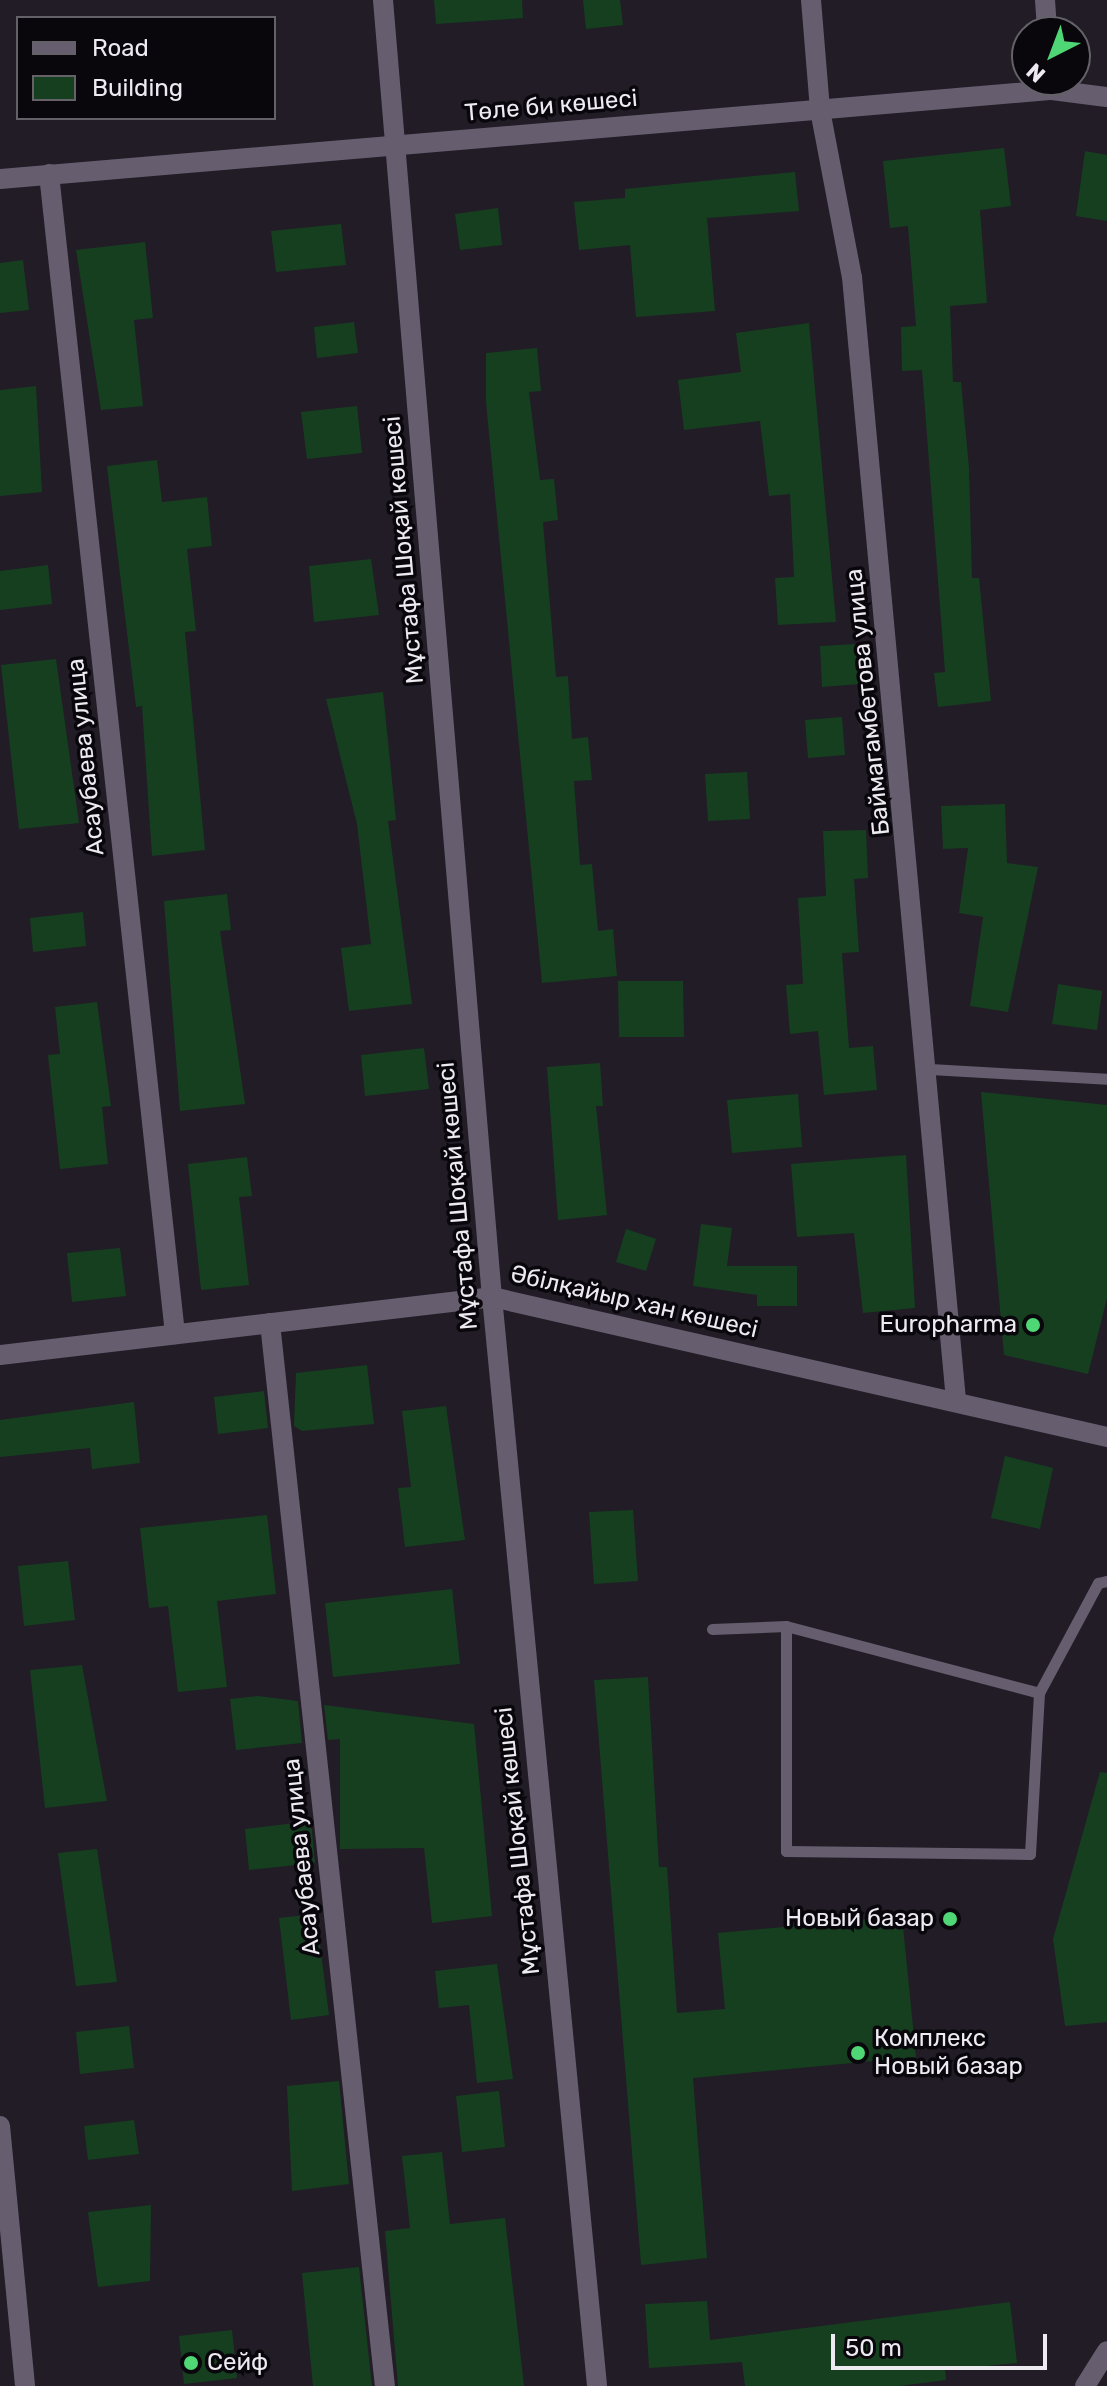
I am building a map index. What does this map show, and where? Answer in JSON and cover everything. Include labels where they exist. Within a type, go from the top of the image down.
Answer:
[{"type":"street","name":"Мұстафа Шоқай көшесі","points":[[383,0],[492,1297],[597,2386]]},
{"type":"street","name":"Баймагамбетова улица","points":[[811,0],[820,110],[852,277],[930,1069],[956,1401]]},
{"type":"street","name":"Төле би көшесі","points":[[0,179],[820,110],[1011,89]]},
{"type":"street","name":"Асаубаева улица","points":[[49,174],[175,1334]]},
{"type":"street","name":"Әбілқайыр хан көшесі","points":[[0,1355],[492,1297],[1107,1437]]},
{"type":"street","name":"Асаубаева улица","points":[[270,1323],[385,2386]]},
{"type":"street","points":[[0,2126],[25,2386]]},
{"type":"street","points":[[1085,2386],[1107,2351]]},
{"type":"lane","points":[[930,1069],[1107,1079]]},
{"type":"lane","points":[[786,1626],[786,1851],[1030,1854],[1039,1693],[1098,1583],[1107,1581]]},
{"type":"lane","points":[[712,1629],[786,1626],[1039,1693]]},
{"type":"building","points":[[434,0],[522,0],[523,18],[436,24]]},
{"type":"building","points":[[583,0],[620,0],[623,25],[586,29]]},
{"type":"building","points":[[1004,148],[1011,206],[980,210],[987,303],[950,306],[953,382],[961,382],[969,468],[972,578],[979,578],[991,701],[938,707],[934,673],[945,672],[922,370],[902,371],[901,327],[916,326],[908,226],[890,228],[883,161]]},
{"type":"building","points":[[1085,151],[1107,155],[1107,221],[1076,216]]},
{"type":"building","points":[[795,172],[799,211],[707,218],[715,311],[636,317],[630,245],[579,250],[574,202],[625,198],[625,189]]},
{"type":"building","points":[[498,208],[502,245],[460,250],[455,214]]},
{"type":"building","points":[[341,224],[346,265],[276,272],[271,231]]},
{"type":"building","points":[[145,242],[153,318],[134,320],[143,406],[101,410],[76,250]]},
{"type":"building","points":[[23,260],[29,310],[0,313],[0,263]]},
{"type":"building","points":[[354,322],[358,353],[317,358],[314,327]]},
{"type":"building","points":[[809,323],[836,622],[778,625],[775,578],[794,577],[790,494],[769,496],[760,421],[684,430],[678,380],[741,372],[736,333]]},
{"type":"building","points":[[537,348],[541,391],[529,392],[540,480],[554,479],[558,520],[543,522],[556,677],[568,676],[572,739],[588,737],[592,780],[574,781],[580,865],[592,864],[598,931],[613,929],[617,976],[542,983],[486,402],[486,353]]},
{"type":"building","points":[[36,386],[42,492],[0,496],[0,390]]},
{"type":"building","points":[[357,406],[362,453],[307,459],[301,412]]},
{"type":"building","points":[[157,460],[162,502],[207,497],[212,546],[187,549],[196,631],[185,632],[205,850],[152,856],[142,706],[136,707],[107,466]]},
{"type":"building","points":[[371,559],[379,615],[314,622],[309,566]]},
{"type":"building","points":[[48,565],[52,604],[0,610],[0,571]]},
{"type":"building","points":[[857,644],[860,684],[822,687],[820,646]]},
{"type":"building","points":[[56,659],[79,823],[19,829],[1,665]]},
{"type":"building","points":[[383,692],[396,820],[388,821],[412,1004],[349,1011],[341,948],[371,944],[357,824],[326,699]]},
{"type":"building","points":[[842,717],[845,755],[808,758],[805,720]]},
{"type":"building","points":[[747,772],[750,819],[708,821],[705,774]]},
{"type":"building","points":[[1005,804],[1007,863],[1038,867],[1008,1012],[970,1006],[983,917],[959,913],[968,848],[943,849],[941,806]]},
{"type":"building","points":[[866,830],[868,878],[854,879],[859,952],[842,953],[849,1048],[873,1046],[877,1090],[824,1095],[818,1031],[790,1034],[786,985],[803,984],[798,898],[826,896],[823,831]]},
{"type":"building","points":[[227,894],[231,930],[220,931],[245,1104],[180,1111],[164,901]]},
{"type":"building","points":[[83,912],[86,946],[33,952],[30,918]]},
{"type":"building","points":[[618,981],[683,981],[684,1037],[619,1037]]},
{"type":"building","points":[[1058,984],[1102,991],[1097,1030],[1052,1024]]},
{"type":"building","points":[[97,1002],[111,1106],[102,1107],[108,1164],[60,1169],[48,1055],[60,1054],[55,1007]]},
{"type":"building","points":[[424,1048],[429,1089],[365,1096],[361,1055]]},
{"type":"building","points":[[600,1063],[603,1106],[596,1106],[607,1215],[558,1220],[547,1067]]},
{"type":"building","points":[[981,1092],[1107,1105],[1107,1298],[1088,1374],[1004,1355]]},
{"type":"building","points":[[798,1094],[802,1147],[732,1153],[727,1100]]},
{"type":"building","points":[[906,1155],[915,1308],[863,1313],[854,1233],[797,1237],[791,1164]]},
{"type":"building","points":[[247,1157],[252,1196],[239,1197],[249,1285],[201,1290],[188,1164]]},
{"type":"building","points":[[701,1224],[732,1228],[727,1266],[797,1266],[797,1306],[757,1306],[757,1295],[693,1286]]},
{"type":"building","points":[[626,1229],[656,1239],[646,1271],[616,1262]]},
{"type":"building","points":[[120,1248],[126,1296],[72,1302],[67,1253]]},
{"type":"building","points":[[367,1365],[374,1424],[302,1431],[294,1426],[296,1373]]},
{"type":"building","points":[[264,1391],[268,1428],[218,1434],[214,1397]]},
{"type":"building","points":[[134,1402],[140,1463],[92,1469],[90,1448],[0,1457],[0,1420]]},
{"type":"building","points":[[446,1406],[465,1540],[405,1547],[398,1488],[411,1487],[402,1411]]},
{"type":"building","points":[[1005,1456],[1053,1468],[1040,1529],[991,1518]]},
{"type":"building","points":[[633,1510],[638,1581],[594,1584],[589,1512]]},
{"type":"building","points":[[267,1515],[276,1594],[217,1601],[227,1687],[178,1692],[168,1606],[149,1608],[140,1528]]},
{"type":"building","points":[[68,1561],[75,1620],[24,1626],[18,1566]]},
{"type":"building","points":[[452,1589],[460,1664],[333,1677],[325,1603]]},
{"type":"building","points":[[82,1665],[107,1801],[45,1808],[30,1670]]},
{"type":"building","points":[[648,1677],[659,1867],[667,1867],[677,2013],[725,2009],[718,1933],[902,1916],[916,2057],[693,2078],[707,2258],[641,2265],[594,1680]]},
{"type":"building","points":[[258,1696],[298,1701],[302,1743],[236,1750],[230,1699]]},
{"type":"building","points":[[324,1705],[474,1724],[492,1916],[432,1923],[424,1848],[340,1849],[340,1739],[328,1740]]},
{"type":"building","points":[[1100,1772],[1107,1773],[1107,2022],[1065,2026],[1053,1939]]},
{"type":"building","points":[[311,1821],[315,1863],[249,1870],[245,1829]]},
{"type":"building","points":[[97,1849],[117,1982],[76,1986],[58,1853]]},
{"type":"building","points":[[316,1914],[329,2015],[291,2020],[279,1918]]},
{"type":"building","points":[[497,1964],[513,2079],[477,2083],[469,2005],[439,2008],[435,1971]]},
{"type":"building","points":[[129,2026],[134,2068],[80,2074],[76,2032]]},
{"type":"building","points":[[339,2081],[349,2184],[292,2191],[287,2086]]},
{"type":"building","points":[[499,2091],[505,2147],[462,2152],[456,2096]]},
{"type":"building","points":[[134,2120],[139,2154],[88,2160],[84,2126]]},
{"type":"building","points":[[442,2152],[450,2224],[505,2218],[524,2386],[398,2386],[385,2231],[410,2228],[402,2156]]},
{"type":"building","points":[[151,2205],[150,2281],[98,2287],[88,2212]]},
{"type":"building","points":[[359,2267],[372,2386],[313,2386],[302,2273]]},
{"type":"building","points":[[707,2301],[710,2340],[1010,2302],[1017,2363],[945,2370],[946,2380],[900,2386],[745,2386],[742,2362],[649,2368],[645,2304]]},
{"type":"building","points":[[232,2330],[237,2378],[184,2384],[179,2336]]},
{"type":"place","name":"Europharma","points":[[1033,1325]]},
{"type":"place","name":"Новый базар","points":[[950,1919]]},
{"type":"place","name":"Комплекс Новый базар","points":[[858,2053]]},
{"type":"place","name":"Сейф","points":[[191,2363]]}]
